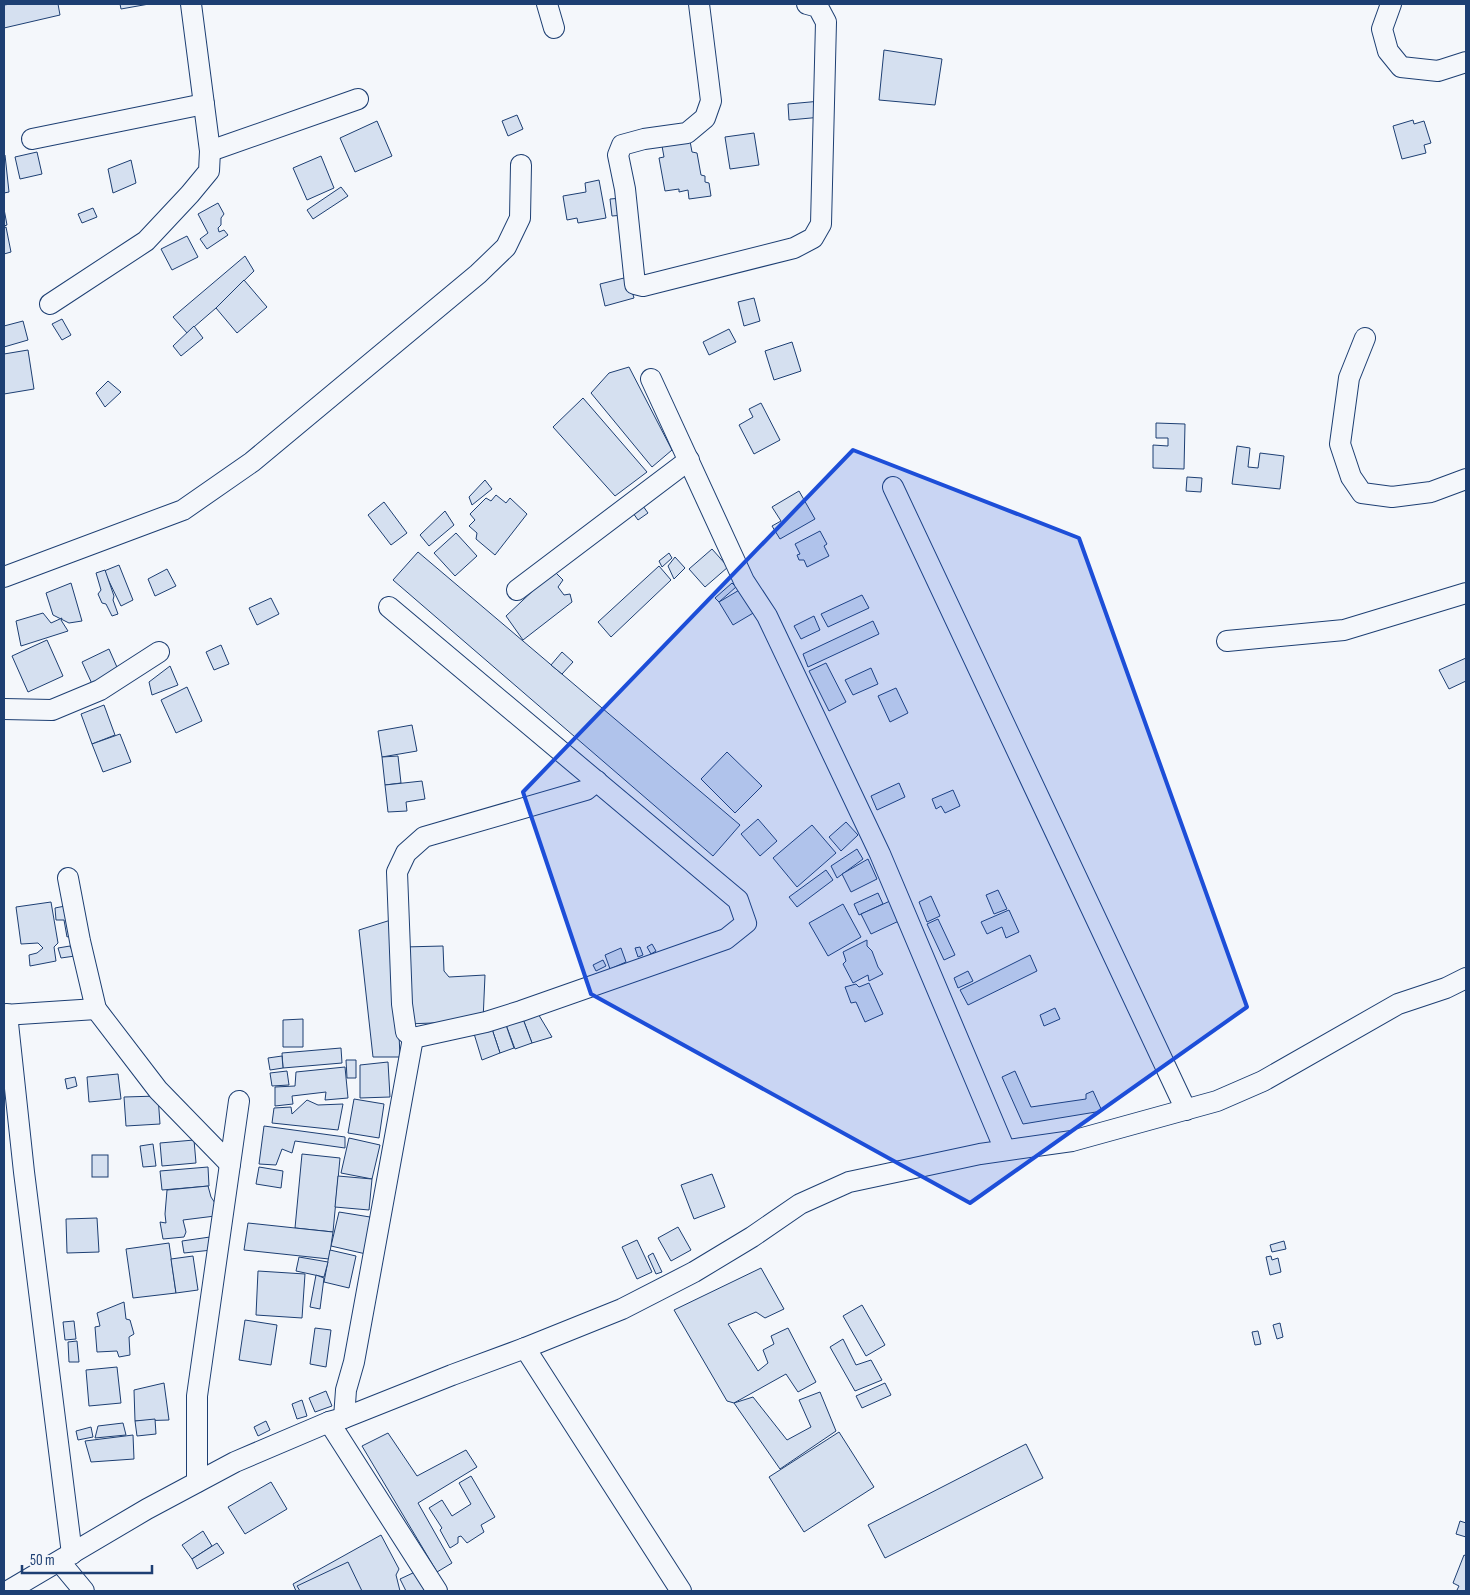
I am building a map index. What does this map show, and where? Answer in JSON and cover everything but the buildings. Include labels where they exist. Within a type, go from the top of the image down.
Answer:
[{"type":"street","points":[[50,304],[146,240],[210,170],[210,151],[191,4]]},
{"type":"street","points":[[547,4],[554,28]]},
{"type":"street","points":[[700,4],[711,101],[705,118],[687,133],[622,145],[618,155],[625,189],[635,284],[643,286],[794,248],[813,238],[821,224],[826,22],[818,7],[807,4]]},
{"type":"street","points":[[1391,4],[1382,29],[1388,51],[1401,67],[1438,71],[1466,62]]},
{"type":"street","points":[[210,151],[358,99]]},
{"type":"street","points":[[32,139],[204,104]]},
{"type":"street","points":[[4,577],[183,510],[252,462],[478,274],[506,246],[520,218],[521,165]]},
{"type":"street","points":[[1365,338],[1348,378],[1340,444],[1351,477],[1362,493],[1392,497],[1431,492],[1466,479]]},
{"type":"street","points":[[652,379],[744,581],[767,616],[880,854],[1005,1150]]},
{"type":"street","points":[[517,590],[689,460]]},
{"type":"street","points":[[892,486],[1186,1110]]},
{"type":"street","points":[[1227,641],[1344,630],[1466,593]]},
{"type":"street","points":[[389,607],[738,900],[746,923],[726,939],[521,1011],[486,1022],[413,1038]]},
{"type":"street","points":[[4,709],[52,710],[100,690],[159,652]]},
{"type":"street","points":[[413,1038],[406,1032],[402,1004],[397,872],[406,853],[424,837],[586,790],[597,781]]},
{"type":"street","points":[[68,878],[96,1009],[158,1090],[230,1164]]},
{"type":"street","points":[[8,1591],[147,1509],[235,1462],[336,1420],[622,1309],[686,1276],[752,1237],[800,1204],[849,1182],[980,1154],[1072,1141],[1217,1101],[1263,1081],[1398,1004],[1446,988],[1466,978]]},
{"type":"street","points":[[84,1591],[66,1558],[5,1014],[96,1009]]},
{"type":"street","points":[[413,1038],[354,1362],[336,1420],[437,1591]]},
{"type":"street","points":[[197,1482],[197,1396],[238,1101]]},
{"type":"street","points":[[525,1348],[681,1591]]},
{"type":"highlighted area","points":[[853,450],[1079,538],[1247,1007],[970,1203],[591,994],[523,792]]}]
